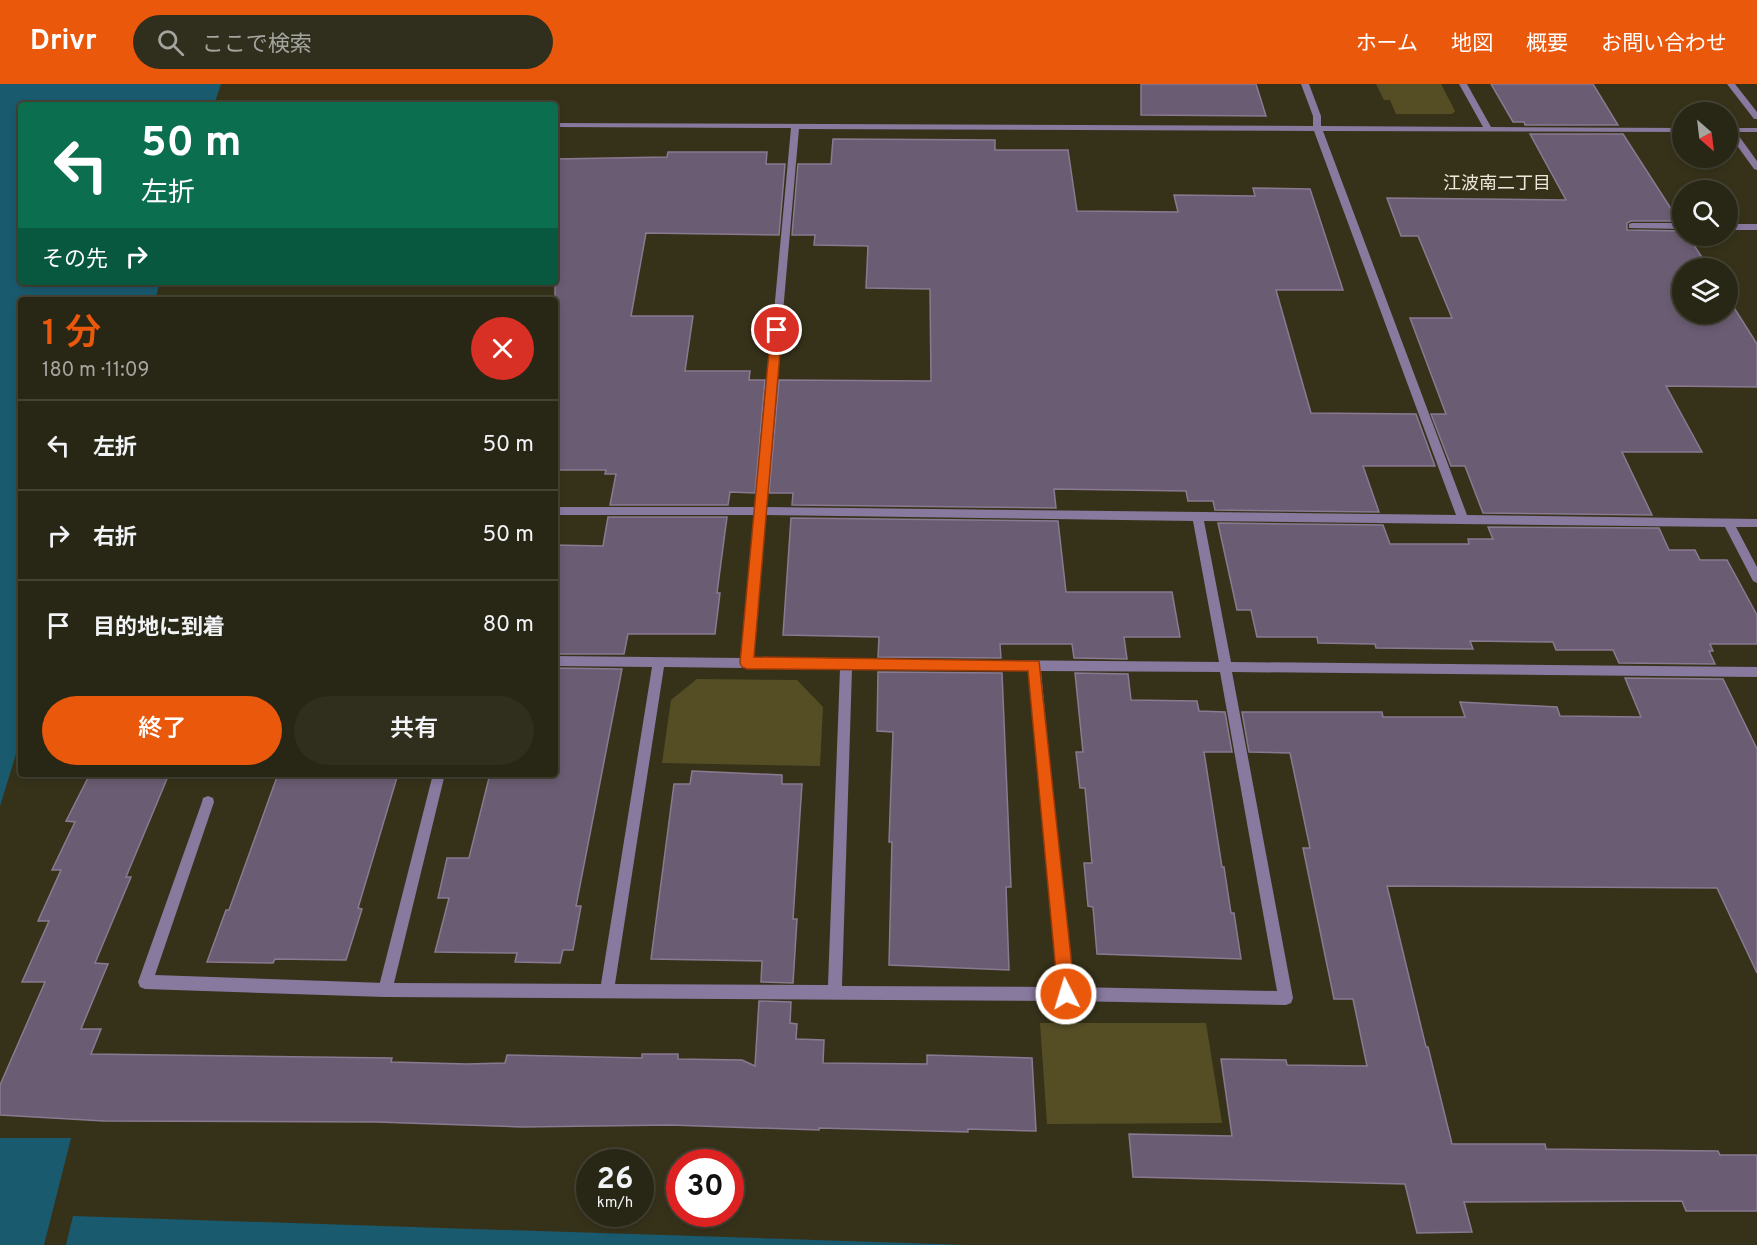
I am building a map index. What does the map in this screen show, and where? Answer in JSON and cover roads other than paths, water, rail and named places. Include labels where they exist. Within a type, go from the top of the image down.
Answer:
[{"type":"street","points":[[1305,84],[1317,116],[1317,127],[1462,518]]},
{"type":"street","points":[[1463,84],[1488,129]]},
{"type":"street","points":[[1731,84],[1757,117]]},
{"type":"street","points":[[558,125],[1672,130]]},
{"type":"street","points":[[747,663],[795,127]]},
{"type":"street","points":[[1738,130],[1757,130]]},
{"type":"street","points":[[1738,142],[1757,167]]},
{"type":"street","points":[[1632,226],[1672,226]]},
{"type":"street","points":[[1738,227],[1757,227]]},
{"type":"street","points":[[558,511],[1462,518],[1757,523]]},
{"type":"street","points":[[208,802],[145,982],[385,990],[1066,994],[1286,998],[1198,517]]},
{"type":"street","points":[[1728,522],[1757,578]]},
{"type":"street","points":[[558,661],[1757,672]]},
{"type":"street","points":[[607,992],[659,662]]},
{"type":"street","points":[[835,993],[846,664]]},
{"type":"street","points":[[1034,666],[1066,994]]},
{"type":"street","points":[[385,990],[438,777]]},
{"type":"water","points":[[0,84],[221,84],[215,102],[18,102],[18,285],[159,285],[156,297],[18,297],[18,748],[0,806]]},
{"type":"water","points":[[0,1138],[71,1138],[44,1245],[0,1245]]},
{"type":"water","points":[[73,1216],[969,1245],[66,1245]]},
{"type":"district","name":"江波南二丁目","points":[[1497,183]]}]
